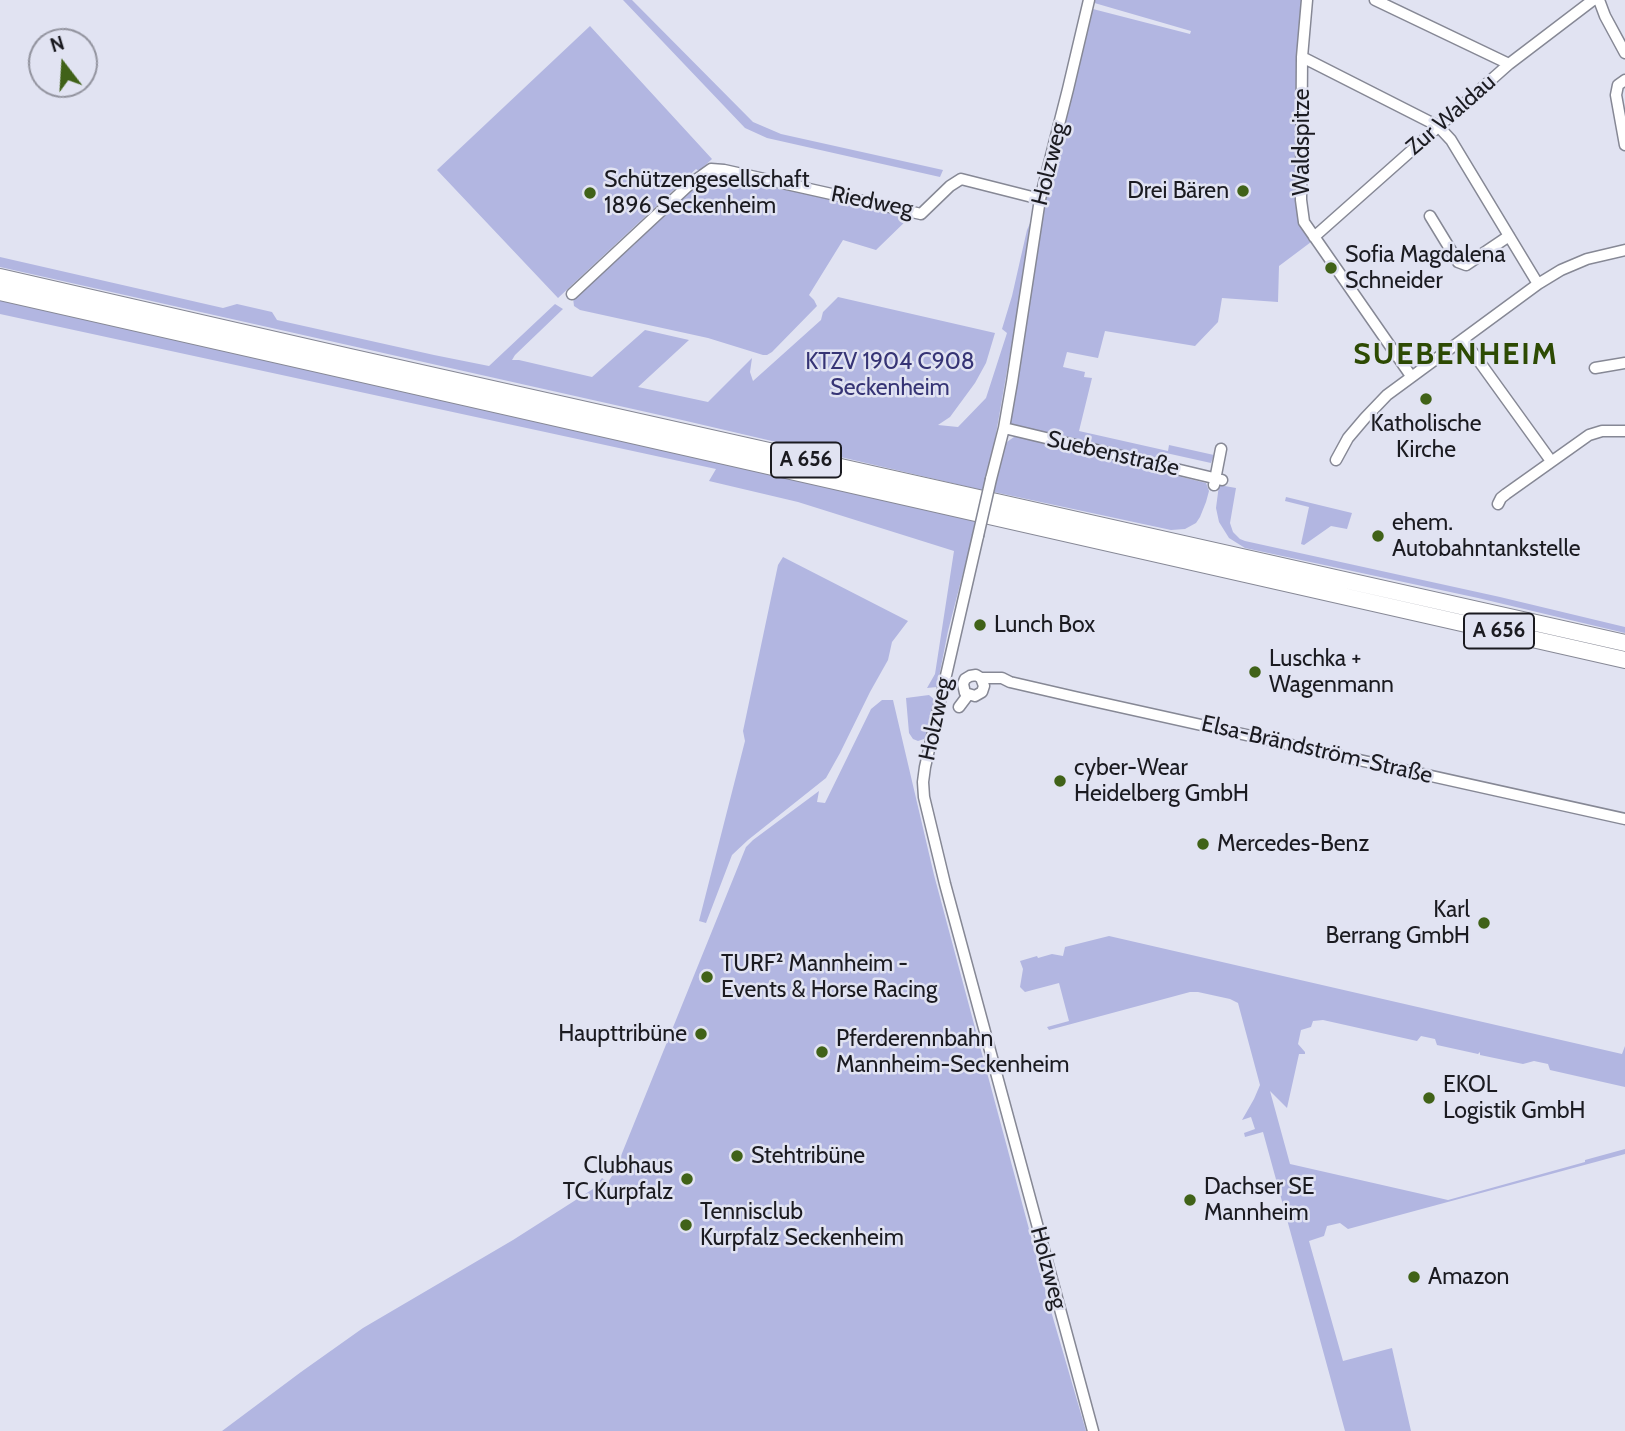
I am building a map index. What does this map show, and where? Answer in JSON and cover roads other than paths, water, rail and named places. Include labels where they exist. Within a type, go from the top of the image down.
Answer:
[{"type":"highway","name":"A 656","points":[[0,277],[1625,643]]},
{"type":"highway","name":"A 656","points":[[0,292],[1617,658]]},
{"type":"highway","points":[[1617,658],[1625,669]]},
{"type":"street","name":"Holzweg","points":[[1088,0],[1040,199],[1004,428],[944,680],[923,782],[924,797],[945,884],[1093,1431]]},
{"type":"street","name":"Waldspitze","points":[[1307,0],[1302,57],[1304,222],[1411,376]]},
{"type":"street","points":[[1375,0],[1509,64]]},
{"type":"street","points":[[1592,0],[1605,16],[1625,52]]},
{"type":"street","name":"Zur Waldau","points":[[1314,237],[1509,64],[1592,0]]},
{"type":"street","points":[[1302,57],[1438,125],[1451,140],[1538,284]]},
{"type":"street","points":[[1625,80],[1618,85],[1616,95],[1625,145]]},
{"type":"street","name":"Riedweg","points":[[572,294],[690,184],[711,169],[921,214],[961,179],[1040,199]]},
{"type":"street","points":[[1430,216],[1458,262],[1466,265],[1509,236]]},
{"type":"street","points":[[1336,460],[1348,438],[1364,418],[1411,376],[1561,270],[1587,259],[1625,250]]},
{"type":"street","points":[[1463,339],[1551,461]]},
{"type":"street","points":[[1595,368],[1625,363]]},
{"type":"street","name":"Suebenstraße","points":[[1004,428],[1217,481],[1222,449]]},
{"type":"street","points":[[1498,504],[1506,494],[1589,435],[1602,431],[1625,431]]},
{"type":"street","points":[[944,680],[965,689],[975,696],[982,692],[982,683],[976,675],[965,679],[965,689],[959,707]]},
{"type":"street","name":"Elsa-Brändström-Straße","points":[[982,683],[997,678],[1625,819]]},
{"type":"place","name":"Drei Bären","points":[[1243,191]]},
{"type":"place","name":"Schützengesellschaft 1896 Seckenheim","points":[[590,193]]},
{"type":"place","name":"Sofia Magdalena Schneider","points":[[1331,268]]},
{"type":"place","name":"Katholische Kirche","points":[[1426,399]]},
{"type":"place","name":"ehem. Autobahntankstelle","points":[[1378,536]]},
{"type":"place","name":"Lunch Box","points":[[980,625]]},
{"type":"place","name":"Luschka + Wagenmann","points":[[1255,672]]},
{"type":"place","name":"cyber-Wear Heidelberg GmbH","points":[[1060,781]]},
{"type":"place","name":"Mercedes-Benz","points":[[1203,844]]},
{"type":"place","name":"Karl Berrang GmbH","points":[[1484,923]]},
{"type":"place","name":"TURF² Mannheim - Events & Horse Racing","points":[[707,977]]},
{"type":"place","name":"Haupttribüne","points":[[701,1034]]},
{"type":"place","name":"Pferderennbahn Mannheim-Seckenheim","points":[[822,1052]]},
{"type":"place","name":"EKOL Logistik GmbH","points":[[1429,1098]]},
{"type":"place","name":"Stehtribüne","points":[[737,1156]]},
{"type":"place","name":"Clubhaus TC Kurpfalz","points":[[687,1179]]},
{"type":"place","name":"Dachser SE Mannheim","points":[[1190,1200]]},
{"type":"place","name":"Tennisclub Kurpfalz Seckenheim","points":[[686,1225]]},
{"type":"place","name":"Amazon","points":[[1414,1277]]},
{"type":"district","name":"SUEBENHEIM","points":[[1456,355]]},
{"type":"park label","name":"KTZV 1904 C908 Seckenheim","points":[[890,375]]}]
